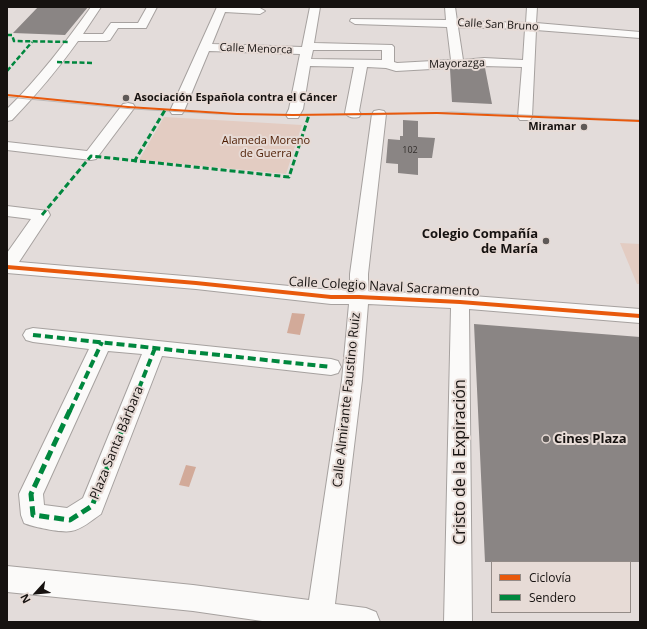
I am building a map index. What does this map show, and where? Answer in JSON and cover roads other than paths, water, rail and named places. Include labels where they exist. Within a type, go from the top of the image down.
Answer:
[{"type":"street","points":[[7,117],[29,95],[56,62],[96,7]]},
{"type":"street","points":[[74,37],[106,38],[115,25],[142,26],[152,7]]},
{"type":"street","points":[[293,115],[296,109],[315,7]]},
{"type":"street","points":[[350,46],[357,7]]},
{"type":"street","points":[[450,7],[458,63]]},
{"type":"street","points":[[525,117],[532,7]]},
{"type":"street","points":[[176,111],[222,8],[260,11]]},
{"type":"street","name":"Calle San Bruno","points":[[355,21],[405,18],[640,35]]},
{"type":"street","points":[[307,53],[350,46],[388,48],[388,64]]},
{"type":"street","name":"Calle Menorca","points":[[204,47],[307,53]]},
{"type":"street","name":"Mayorazga","points":[[307,53],[361,64],[388,64],[396,67],[458,63],[528,64]]},
{"type":"street","points":[[354,114],[352,113],[354,95],[361,64]]},
{"type":"street","points":[[7,146],[91,156],[128,107]]},
{"type":"street","name":"Calle Almirante Faustino Ruiz","points":[[320,615],[352,380],[359,297],[359,274],[379,114]]},
{"type":"street","points":[[7,211],[42,215],[7,267]]},
{"type":"street","name":"Calle Colegio Naval Sacramento","points":[[7,267],[196,283],[331,297],[460,302],[640,316]]},
{"type":"street","name":"Cristo de la Expiración","points":[[458,622],[460,302]]},
{"type":"street","points":[[33,335],[331,367]]},
{"type":"street","name":"Plaza Santa Bárbara","points":[[102,342],[30,494],[33,515],[70,520],[92,506],[155,348]]},
{"type":"street","points":[[7,580],[193,598],[366,622]]},
{"type":"tram line","points":[[7,97],[133,109],[217,114],[371,115],[452,112],[640,120]]},
{"type":"place","name":"Asociación Española contra el Cáncer","points":[[126,98]]},
{"type":"place","name":"Miramar","points":[[584,127]]},
{"type":"place","name":"Colegio Compañía de María","points":[[546,241]]},
{"type":"place","name":"Cines Plaza","points":[[546,439]]},
{"type":"park label","name":"Alameda Moreno de Guerra","points":[[266,147]]}]
